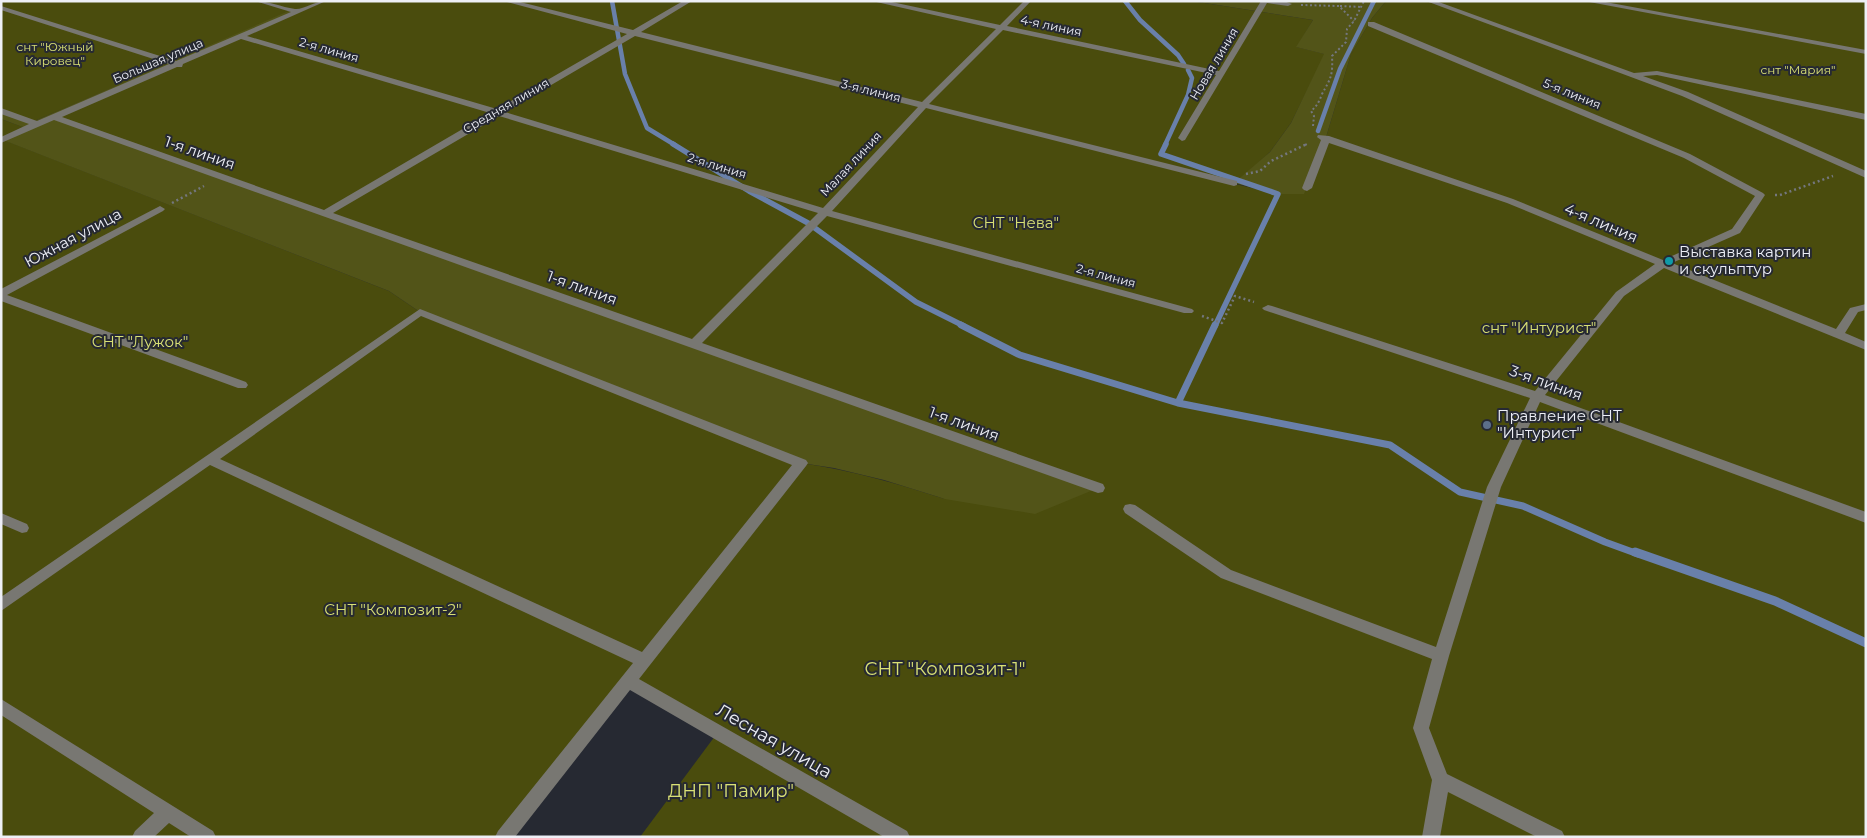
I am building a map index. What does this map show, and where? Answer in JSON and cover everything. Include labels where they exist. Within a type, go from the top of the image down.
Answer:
[{"type":"street","points":[[258,1],[298,12]]},
{"type":"street","name":"Большая улица","points":[[1,140],[56,118],[323,1]]},
{"type":"street","name":"3-я линия","points":[[506,1],[1234,184]]},
{"type":"street","name":"Средняя линия","points":[[325,213],[688,1]]},
{"type":"street","name":"4-я линия","points":[[875,1],[1222,74]]},
{"type":"street","name":"Малая линия","points":[[694,344],[822,215],[924,105],[1028,1]]},
{"type":"street","name":"Новая линия","points":[[1182,138],[1266,1],[1288,4]]},
{"type":"street","points":[[1429,1],[1684,94],[1866,175]]},
{"type":"street","points":[[1587,1],[1866,52]]},
{"type":"street","points":[[1,8],[179,64]]},
{"type":"street","name":"5-я линия","points":[[1371,24],[1687,156],[1760,195]]},
{"type":"street","name":"2-я линия","points":[[241,37],[496,112],[822,215],[1188,311]]},
{"type":"street","points":[[1629,74],[1657,73],[1866,117]]},
{"type":"street","points":[[1,112],[39,125]]},
{"type":"street","name":"1-я линия","points":[[56,118],[1098,488]]},
{"type":"street","points":[[1307,188],[1324,137]]},
{"type":"street","name":"4-я линия","points":[[1324,137],[1510,202],[1866,346]]},
{"type":"street","points":[[1431,837],[1441,780],[1421,728],[1441,656],[1494,487],[1537,396],[1620,294],[1662,264],[1736,230],[1760,195]]},
{"type":"street","name":"Южная улица","points":[[1,295],[160,209]]},
{"type":"street","points":[[1,295],[242,385]]},
{"type":"street","points":[[1838,335],[1854,310],[1866,307]]},
{"type":"street","name":"3-я линия","points":[[1268,308],[1537,396],[1866,518]]},
{"type":"street","points":[[1,605],[211,460],[420,312],[801,463],[504,837]]},
{"type":"street","points":[[211,460],[643,660]]},
{"type":"street","points":[[1130,509],[1226,574],[1441,656]]},
{"type":"street","points":[[1,518],[22,528]]},
{"type":"street","name":"Лесная улица","points":[[627,680],[900,837]]},
{"type":"street","points":[[1,706],[207,837]]},
{"type":"street","points":[[1441,780],[1556,837]]},
{"type":"street","points":[[141,837],[168,812]]},
{"type":"path","points":[[1311,111],[1318,105],[1328,87],[1333,73],[1332,56],[1349,38],[1347,30],[1364,1]]},
{"type":"path","points":[[1288,4],[1362,7]]},
{"type":"path","points":[[1339,6],[1354,21]]},
{"type":"path","points":[[1242,174],[1260,171],[1271,161],[1324,137]]},
{"type":"path","points":[[1760,195],[1780,196],[1839,173],[1846,165]]},
{"type":"path","points":[[160,209],[223,177]]},
{"type":"path","points":[[1188,311],[1222,323],[1235,296],[1268,308]]},
{"type":"green space","points":[[1,1],[1192,1],[1313,20],[1297,47],[1325,54],[1291,123],[1270,152],[1235,184],[1278,194],[1324,144],[1351,54],[1372,18],[1386,1],[1866,1],[1866,837],[640,837],[718,732],[627,680],[504,837],[1,837],[1,119],[29,129],[4,140],[389,291],[420,312],[801,463],[838,469],[874,478],[945,499],[58,117],[291,11],[32,122],[1,111]]},
{"type":"shaded area","points":[[1192,1],[1386,1],[1372,18],[1351,54],[1324,144],[1304,194],[1278,194],[1234,183],[1270,152],[1291,123],[1324,54],[1296,47],[1313,20]]},
{"type":"shaded area","points":[[291,10],[295,13],[59,116],[1098,488],[1035,514],[945,499],[884,480],[834,468],[801,463],[420,312],[389,291],[3,140],[28,129],[1,119],[1,111],[32,122]]},
{"type":"waterway","points":[[612,1],[625,74],[647,128],[675,145]]},
{"type":"waterway","points":[[1125,1],[1140,20],[1178,55],[1184,64]]},
{"type":"waterway","points":[[1318,131],[1340,69],[1374,1]]},
{"type":"waterway","points":[[1165,145],[1188,95],[1192,78],[1188,70]]},
{"type":"waterway","points":[[673,144],[749,191],[808,223],[916,302],[964,326]]},
{"type":"waterway","points":[[1166,144],[1161,154],[1278,194],[1215,326]]},
{"type":"waterway","points":[[961,325],[1020,355],[1178,403]]},
{"type":"waterway","points":[[1178,403],[1215,325]]},
{"type":"waterway","points":[[1178,403],[1390,445],[1460,492],[1523,506],[1605,542],[1638,554]]},
{"type":"waterway","points":[[1635,552],[1775,601],[1866,643]]},
{"type":"place","name":"Выставка картин и скульптур","points":[[1669,261]]},
{"type":"place","name":"Правление СНТ \"Интурист\"","points":[[1487,425]]},
{"type":"park label","name":"снт \"Южный Кировец\"","points":[[55,54]]},
{"type":"park label","name":"снт \"Мария\"","points":[[1798,70]]},
{"type":"park label","name":"СНТ \"Нева\"","points":[[1016,223]]},
{"type":"park label","name":"снт \"Интурист\"","points":[[1539,328]]},
{"type":"park label","name":"СНТ \"Лужок\"","points":[[140,342]]},
{"type":"park label","name":"СНТ \"Композит-2\"","points":[[393,610]]},
{"type":"park label","name":"СНТ \"Композит-1\"","points":[[945,669]]},
{"type":"park label","name":"ДНП \"Памир\"","points":[[731,791]]}]
